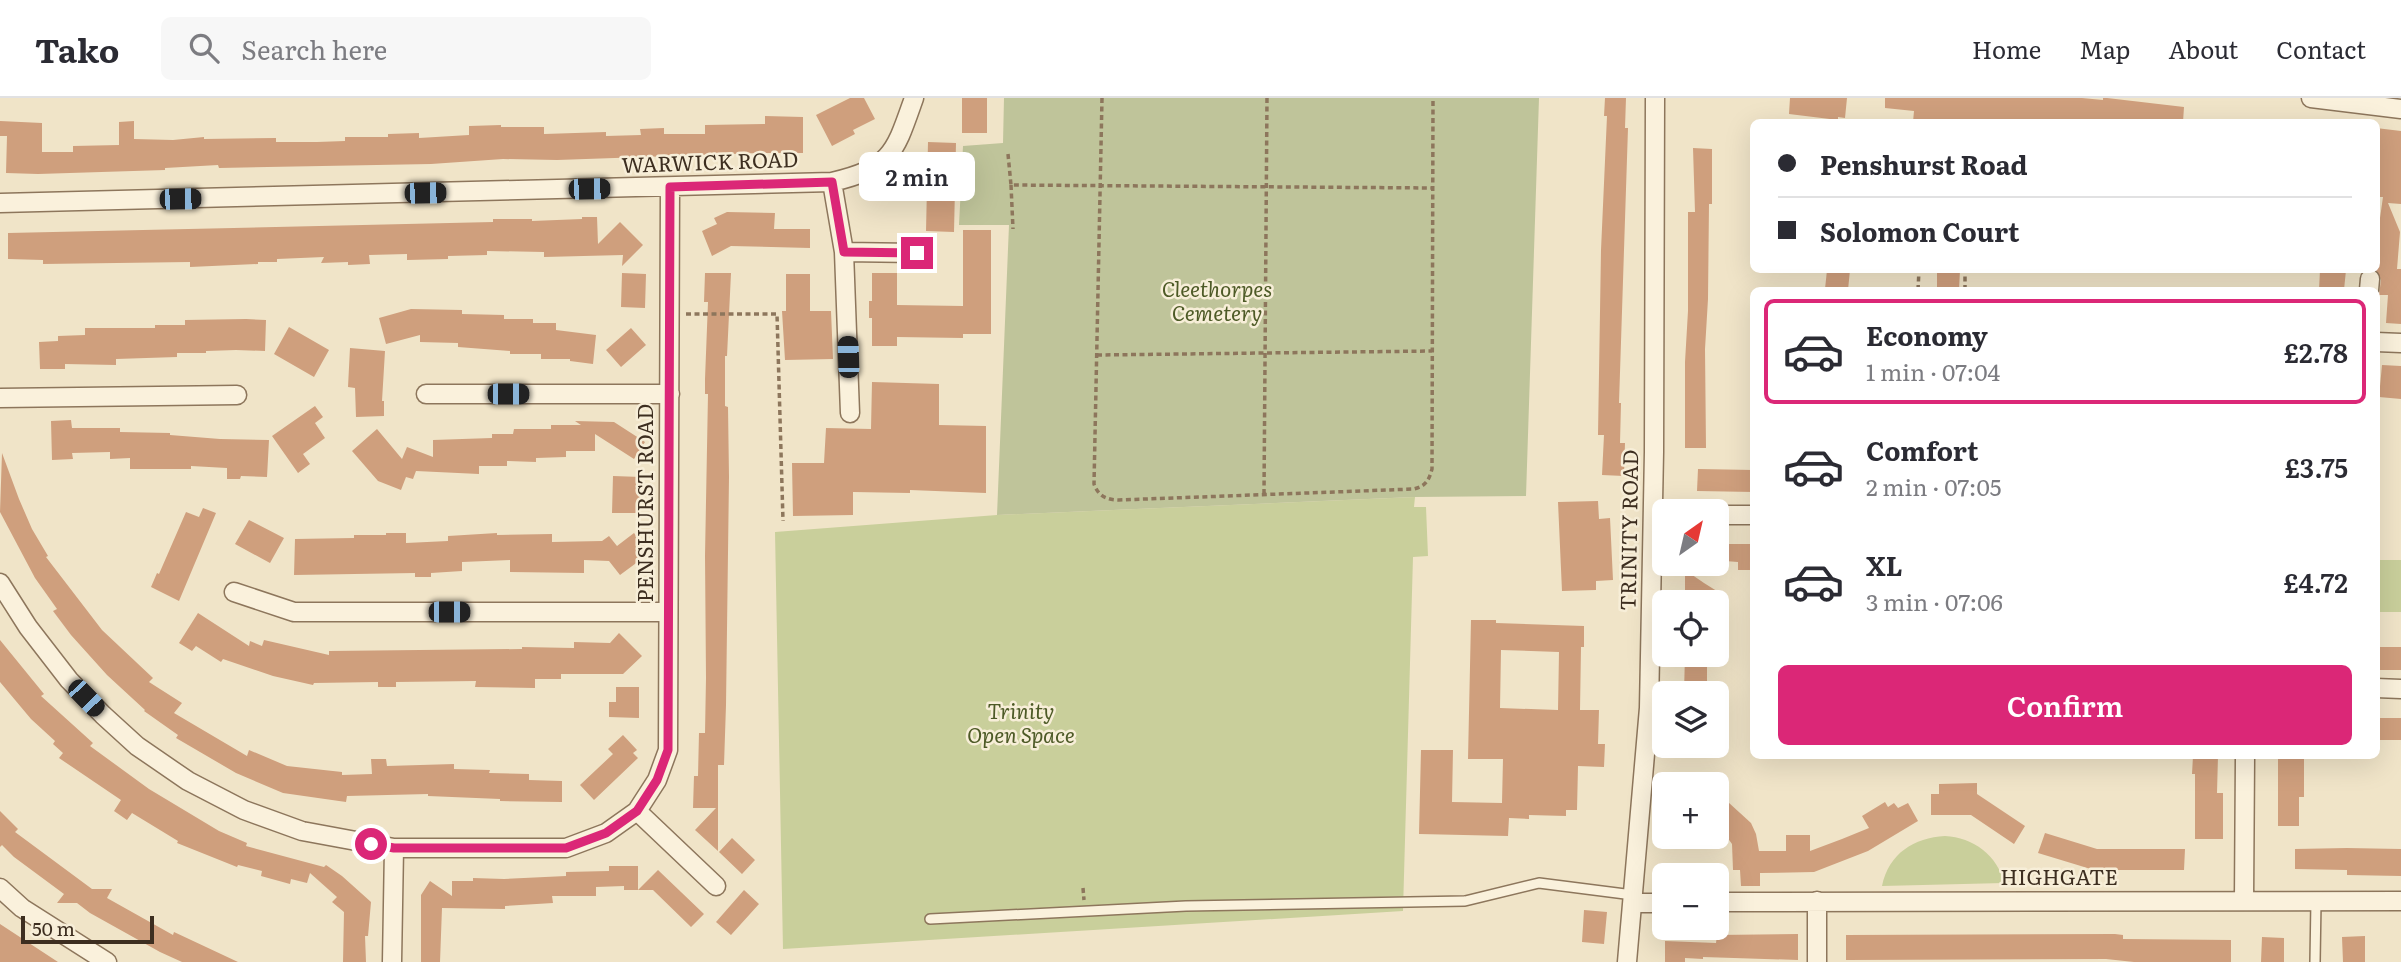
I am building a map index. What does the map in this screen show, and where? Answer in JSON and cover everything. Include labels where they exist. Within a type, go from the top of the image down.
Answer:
[{"type":"street","name":"WARWICK ROAD","points":[[0,203],[832,182],[859,175],[878,165],[900,138],[914,98]]},
{"type":"street","name":"TRINITY ROAD","points":[[1655,98],[1658,499]]},
{"type":"street","points":[[2311,98],[2401,109]]},
{"type":"street","points":[[832,182],[844,252],[850,413]]},
{"type":"street","name":"PENSHURST ROAD","points":[[0,583],[28,627],[69,680],[103,715],[137,746],[188,781],[244,810],[302,831],[394,848],[566,848],[606,833],[637,811],[657,780],[668,750],[670,187]]},
{"type":"street","points":[[844,252],[917,253]]},
{"type":"street","points":[[2380,342],[2401,342]]},
{"type":"street","points":[[426,394],[670,394]]},
{"type":"street","points":[[0,398],[237,395]]},
{"type":"street","points":[[1729,515],[1750,515]]},
{"type":"street","name":"TRINITY ROAD","points":[[1627,962],[1649,708],[1655,576]]},
{"type":"street","points":[[234,592],[294,612],[668,612]]},
{"type":"street","points":[[2380,688],[2401,689]]},
{"type":"street","points":[[2244,901],[2245,759]]},
{"type":"street","points":[[637,811],[716,886]]},
{"type":"street","points":[[392,962],[394,848]]},
{"type":"street","points":[[0,888],[22,908],[102,961]]},
{"type":"street","points":[[1633,899],[1652,901]]},
{"type":"street","points":[[1817,901],[1817,962]]},
{"type":"street","name":"HIGHGATE","points":[[1729,902],[2401,901]]},
{"type":"lane","points":[[930,919],[1185,906],[1465,901],[1539,883],[1633,899]]},
{"type":"lane","points":[[2315,962],[2316,901]]},
{"type":"path","points":[[1102,98],[1094,484],[1096,490],[1108,500],[1422,487],[1429,479],[1432,468],[1433,98]]},
{"type":"path","points":[[1265,494],[1267,98]]},
{"type":"path","points":[[1008,154],[1013,229]]},
{"type":"path","points":[[1011,185],[1432,188]]},
{"type":"path","points":[[670,313],[777,314],[783,521]]},
{"type":"path","points":[[1097,355],[1432,351]]},
{"type":"green space","name":"Cleethorpes Cemetery","points":[[1004,98],[1539,98],[1526,496],[1414,497],[997,515],[1009,225],[959,225],[963,146],[1003,143]]},
{"type":"green space","name":"Trinity Open Space","points":[[1415,497],[1414,507],[1426,507],[1428,556],[1413,557],[1403,911],[783,949],[775,532],[997,515]]},
{"type":"green space","points":[[2380,560],[2401,560],[2401,612],[2380,612]]},
{"type":"green space","points":[[1945,836],[1965,840],[1983,850],[1996,864],[2004,883],[1882,886],[1890,865],[1904,849],[1923,840]]},
{"type":"building","points":[[850,98],[864,98],[875,119],[853,130],[855,134],[832,146],[816,115]]},
{"type":"building","points":[[962,98],[987,98],[987,133],[962,133]]},
{"type":"building","points":[[1605,98],[1626,98],[1625,128],[1628,128],[1619,403],[1620,443],[1625,443],[1624,476],[1602,475],[1604,435],[1598,435],[1601,250],[1607,116],[1604,116]]},
{"type":"building","points":[[1790,98],[1847,98],[1845,118],[1789,114]]},
{"type":"building","points":[[1885,98],[2107,98],[2184,107],[2183,119],[1913,119],[1914,111],[1885,108]]},
{"type":"building","points":[[765,116],[803,117],[803,153],[503,159],[431,164],[219,168],[218,165],[165,170],[38,174],[6,173],[7,136],[0,136],[0,121],[42,123],[42,152],[73,152],[73,146],[119,145],[119,122],[134,121],[134,139],[276,138],[276,142],[317,142],[345,141],[345,137],[388,137],[388,134],[419,133],[419,138],[469,135],[469,126],[501,125],[544,127],[544,134],[606,132],[606,136],[641,135],[640,129],[664,128],[664,134],[705,134],[705,125],[765,124]]},
{"type":"building","points":[[2380,128],[2401,131],[2401,204],[2388,203],[2400,232],[2397,269],[2401,269],[2401,324],[2386,323],[2388,295],[2380,295],[2381,280],[2378,273],[2380,273],[2380,218],[2383,197],[2380,197]]},
{"type":"building","points":[[928,142],[956,143],[954,232],[926,231]]},
{"type":"building","points":[[1693,148],[1712,149],[1705,349],[1706,448],[1685,448],[1688,212],[1695,212]]},
{"type":"building","points":[[727,212],[775,213],[774,229],[810,229],[810,248],[731,246],[712,256],[702,231],[717,224],[714,218]]},
{"type":"building","points":[[597,217],[598,244],[620,222],[643,245],[622,266],[623,255],[544,257],[544,252],[487,251],[487,255],[448,256],[448,259],[407,260],[407,254],[369,255],[370,264],[348,265],[348,262],[321,263],[324,257],[190,267],[190,262],[43,264],[43,260],[8,259],[8,233],[493,222],[493,219],[532,221]]},
{"type":"building","points":[[963,230],[991,230],[991,334],[963,334],[963,338],[897,337],[897,346],[872,346],[869,301],[872,301],[872,273],[897,273],[897,305],[963,306]]},
{"type":"building","points":[[622,273],[646,274],[645,308],[621,307]]},
{"type":"building","points":[[705,273],[731,273],[725,356],[729,477],[726,705],[724,765],[718,765],[718,851],[695,830],[716,808],[693,808],[694,776],[698,776],[699,733],[705,733],[708,394],[705,394],[705,379],[708,302],[704,302]]},
{"type":"building","points":[[1827,273],[1850,273],[1848,287],[1825,287]]},
{"type":"building","points":[[1937,273],[1960,273],[1959,287],[1937,287]]},
{"type":"building","points":[[2320,273],[2346,273],[2344,287],[2319,287]]},
{"type":"building","points":[[786,274],[810,274],[810,311],[831,311],[833,359],[785,360],[782,311],[786,311]]},
{"type":"building","points":[[411,309],[462,310],[462,314],[533,319],[533,323],[556,323],[556,330],[596,335],[593,364],[570,359],[541,359],[541,354],[510,354],[510,351],[458,347],[458,343],[420,342],[420,335],[386,344],[379,318]]},
{"type":"building","points":[[185,320],[266,320],[265,351],[177,353],[177,357],[116,359],[116,365],[65,364],[65,369],[40,369],[39,342],[58,341],[58,336],[85,335],[85,328],[155,328],[155,325],[185,325]]},
{"type":"building","points":[[289,327],[329,350],[314,377],[274,354]]},
{"type":"building","points":[[631,328],[646,345],[621,367],[606,350]]},
{"type":"building","points":[[350,348],[385,351],[382,401],[384,416],[356,417],[355,388],[348,387]]},
{"type":"building","points":[[2382,365],[2401,366],[2401,399],[2380,397]]},
{"type":"building","points":[[872,382],[939,384],[939,425],[986,426],[986,493],[910,490],[910,493],[853,492],[853,515],[793,516],[792,463],[824,463],[826,428],[871,429]]},
{"type":"building","points":[[315,406],[323,417],[315,423],[325,438],[303,454],[310,464],[298,473],[272,436]]},
{"type":"building","points":[[71,420],[72,428],[120,428],[120,432],[269,440],[267,477],[241,476],[240,479],[227,479],[227,468],[191,466],[191,469],[130,469],[130,458],[110,459],[110,452],[72,453],[73,459],[52,460],[51,421]]},
{"type":"building","points":[[575,421],[614,422],[645,442],[634,459],[595,434],[595,451],[566,451],[566,457],[536,458],[536,462],[507,461],[507,466],[479,466],[479,474],[416,471],[413,479],[406,477],[401,490],[378,481],[352,451],[377,429],[402,459],[407,447],[433,457],[433,440],[492,438],[492,434],[513,434],[514,429],[551,429],[551,425],[581,425]]},
{"type":"building","points":[[2,453],[19,499],[48,556],[46,557],[102,630],[153,678],[149,682],[182,703],[174,713],[247,756],[249,750],[287,766],[342,772],[342,775],[372,774],[371,759],[386,759],[387,766],[454,764],[454,769],[529,774],[529,780],[562,781],[562,802],[500,801],[428,794],[347,796],[346,802],[283,793],[236,773],[176,738],[178,735],[144,711],[107,675],[53,611],[57,609],[35,578],[0,512]]},
{"type":"building","points":[[1698,469],[1750,470],[1750,492],[1697,491]]},
{"type":"building","points":[[613,476],[641,477],[640,513],[612,513]]},
{"type":"building","points":[[1598,501],[1599,519],[1610,518],[1613,580],[1596,581],[1596,590],[1562,591],[1558,502]]},
{"type":"building","points":[[203,508],[216,513],[179,601],[151,587],[186,512],[199,517]]},
{"type":"building","points":[[249,520],[284,538],[270,563],[235,544]]},
{"type":"building","points":[[406,533],[406,543],[448,541],[448,536],[497,533],[552,534],[552,542],[602,541],[609,536],[617,546],[634,533],[647,550],[641,555],[643,558],[620,575],[609,561],[584,560],[584,573],[510,572],[510,560],[462,562],[462,571],[431,573],[431,577],[415,577],[415,573],[294,575],[295,539],[354,538],[354,535]]},
{"type":"building","points":[[1729,544],[1750,544],[1750,570],[1738,570],[1738,562],[1729,561]]},
{"type":"building","points":[[1685,576],[1694,576],[1715,590],[1685,590]]},
{"type":"building","points":[[198,613],[249,646],[250,641],[262,646],[264,640],[329,655],[329,651],[574,648],[574,642],[610,643],[619,633],[642,656],[623,674],[561,674],[561,679],[535,679],[535,688],[475,687],[476,681],[396,682],[396,687],[378,687],[378,682],[313,685],[273,676],[223,659],[221,662],[196,646],[192,651],[179,643]]},
{"type":"building","points":[[1471,620],[1584,626],[1580,710],[1599,710],[1598,744],[1605,744],[1604,767],[1578,766],[1577,810],[1566,810],[1566,816],[1529,815],[1529,819],[1509,818],[1508,836],[1419,834],[1421,750],[1453,750],[1452,802],[1502,803],[1503,759],[1468,759]],"holes":[[[1501,650],[1559,652],[1558,710],[1500,708]]]},
{"type":"building","points":[[0,640],[44,694],[41,696],[93,743],[90,746],[149,789],[219,831],[247,843],[246,846],[324,867],[326,865],[342,876],[371,902],[368,936],[365,936],[366,962],[343,962],[344,912],[332,902],[337,897],[310,873],[307,883],[291,879],[290,884],[261,876],[262,871],[238,865],[237,867],[177,843],[178,841],[132,813],[127,820],[114,811],[121,800],[59,758],[63,753],[53,744],[55,741],[31,719],[0,682]]},
{"type":"building","points":[[2380,647],[2401,647],[2401,670],[2380,670]]},
{"type":"building","points":[[1685,667],[1707,667],[1707,681],[1684,681]]},
{"type":"building","points":[[616,687],[639,687],[639,718],[609,717],[609,702],[616,702]]},
{"type":"building","points":[[2380,718],[2401,718],[2401,740],[2380,740]]},
{"type":"building","points":[[623,735],[637,750],[633,753],[638,758],[594,800],[580,785],[613,754],[608,749]]},
{"type":"building","points":[[2193,759],[2218,759],[2217,793],[2223,793],[2223,839],[2195,839],[2195,774],[2192,774]]},
{"type":"building","points":[[2278,759],[2304,759],[2304,797],[2299,797],[2299,826],[2278,826]]},
{"type":"building","points":[[1977,783],[1977,794],[2025,826],[2014,844],[1971,815],[1931,815],[1931,794],[1939,794],[1939,784]]},
{"type":"building","points":[[1885,802],[1888,807],[1894,803],[1898,808],[1908,803],[1918,821],[1868,851],[1814,872],[1760,873],[1760,886],[1741,886],[1740,870],[1733,870],[1732,844],[1729,840],[1729,803],[1751,823],[1759,851],[1786,851],[1786,835],[1810,835],[1810,851],[1842,839],[1869,828],[1862,816]]},
{"type":"building","points":[[0,811],[18,829],[15,832],[92,889],[112,889],[107,898],[173,935],[174,932],[238,962],[182,962],[90,913],[77,903],[57,903],[64,894],[2,845],[0,847]]},
{"type":"building","points":[[2045,833],[2097,849],[2185,849],[2184,870],[2094,870],[2038,853]]},
{"type":"building","points":[[732,838],[755,860],[742,874],[719,852]]},
{"type":"building","points":[[2295,849],[2401,849],[2401,876],[2347,875],[2347,870],[2295,869]]},
{"type":"building","points":[[609,866],[638,866],[638,890],[624,890],[624,886],[596,887],[596,896],[552,896],[553,903],[505,906],[505,909],[442,908],[440,962],[421,962],[421,895],[430,881],[452,896],[452,881],[566,876],[566,872],[609,871]]},
{"type":"building","points":[[658,870],[704,914],[691,927],[653,890],[638,890]]},
{"type":"building","points":[[744,890],[759,904],[731,935],[716,922]]},
{"type":"building","points":[[1584,910],[1607,912],[1604,944],[1582,942]]},
{"type":"building","points":[[0,924],[58,962],[0,962]]},
{"type":"building","points":[[1798,934],[1798,960],[1703,957],[1685,958],[1685,962],[1665,962],[1665,941],[1716,943],[1716,940],[1729,940],[1729,935]]},
{"type":"building","points":[[1846,935],[2123,935],[2123,939],[2231,940],[2231,962],[2134,962],[2106,959],[1846,960]]},
{"type":"building","points":[[2365,936],[2365,962],[2343,962],[2342,937]]},
{"type":"building","points":[[2262,937],[2284,938],[2284,962],[2261,962]]},
{"type":"route","points":[[371,844],[394,848],[566,848],[606,833],[637,811],[657,780],[668,750],[670,187],[832,182],[844,252],[917,253]]}]
